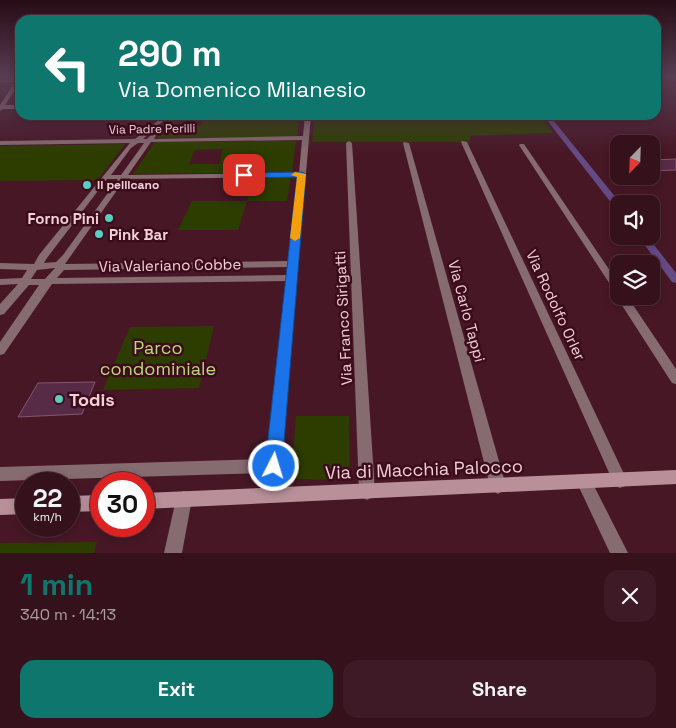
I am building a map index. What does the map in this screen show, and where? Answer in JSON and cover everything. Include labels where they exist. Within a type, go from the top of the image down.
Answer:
[{"type":"street","points":[[0,108],[15,107]]},
{"type":"street","points":[[0,312],[105,177],[136,140],[160,120]]},
{"type":"street","points":[[0,351],[47,282],[151,140],[161,120]]},
{"type":"street","points":[[271,496],[307,120]]},
{"type":"street","name":"Via Padre Perilli","points":[[0,143],[305,138]]},
{"type":"street","name":"Via Rodolfo Orler","points":[[464,142],[620,480]]},
{"type":"street","name":"Via Franco Sirigatti","points":[[349,143],[367,492]]},
{"type":"street","name":"Via Carlo Tappi","points":[[406,143],[498,486]]},
{"type":"street","points":[[522,145],[610,278]]},
{"type":"street","points":[[105,177],[302,174]]},
{"type":"street","name":"Via Valeriano Cobbe","points":[[0,282],[58,267],[292,264]]},
{"type":"street","name":"Via Valeriano Cobbe","points":[[0,266],[29,274],[47,282],[291,278]]},
{"type":"street","points":[[627,305],[676,380]]},
{"type":"street","points":[[0,474],[274,466]]},
{"type":"street","name":"Via di Macchia Palocco","points":[[155,500],[585,483],[676,477]]},
{"type":"street","points":[[585,483],[619,553]]},
{"type":"street","points":[[173,553],[184,499]]},
{"type":"street","points":[[0,508],[15,507]]},
{"type":"green space","points":[[203,120],[299,120],[297,137],[157,138],[169,121],[188,126],[200,126]]},
{"type":"green space","points":[[314,120],[544,120],[553,133],[469,136],[470,142],[312,142]]},
{"type":"green space","points":[[296,141],[292,172],[133,174],[155,142]],"holes":[[[223,149],[219,164],[189,164],[195,150]]]},
{"type":"green space","points":[[125,144],[98,180],[0,181],[0,146]]},
{"type":"green space","points":[[254,177],[291,177],[287,201],[247,201]]},
{"type":"green space","points":[[192,201],[247,201],[238,230],[178,230]]},
{"type":"green space","name":"Parco condominiale","points":[[214,326],[199,388],[103,390],[130,327]]},
{"type":"green space","points":[[296,416],[349,416],[350,480],[291,479]]},
{"type":"green space","points":[[97,542],[94,553],[0,553],[0,543]]},
{"type":"building","points":[[676,159],[676,170],[660,171],[660,160]]},
{"type":"building","name":"Todis","points":[[95,382],[82,414],[18,417],[38,383]]},
{"type":"waterway","points":[[550,120],[610,196]]},
{"type":"waterway","points":[[649,245],[676,280]]},
{"type":"slow traffic","points":[[295,175],[302,174],[295,238]]},
{"type":"place","name":"Il pellicano","points":[[87,185]]},
{"type":"place","name":"Forno Pini","points":[[109,218]]},
{"type":"place","name":"Pink Bar","points":[[99,234]]},
{"type":"place","name":"Todis","points":[[59,399]]},
{"type":"route","points":[[244,175],[302,174],[274,466]]}]
